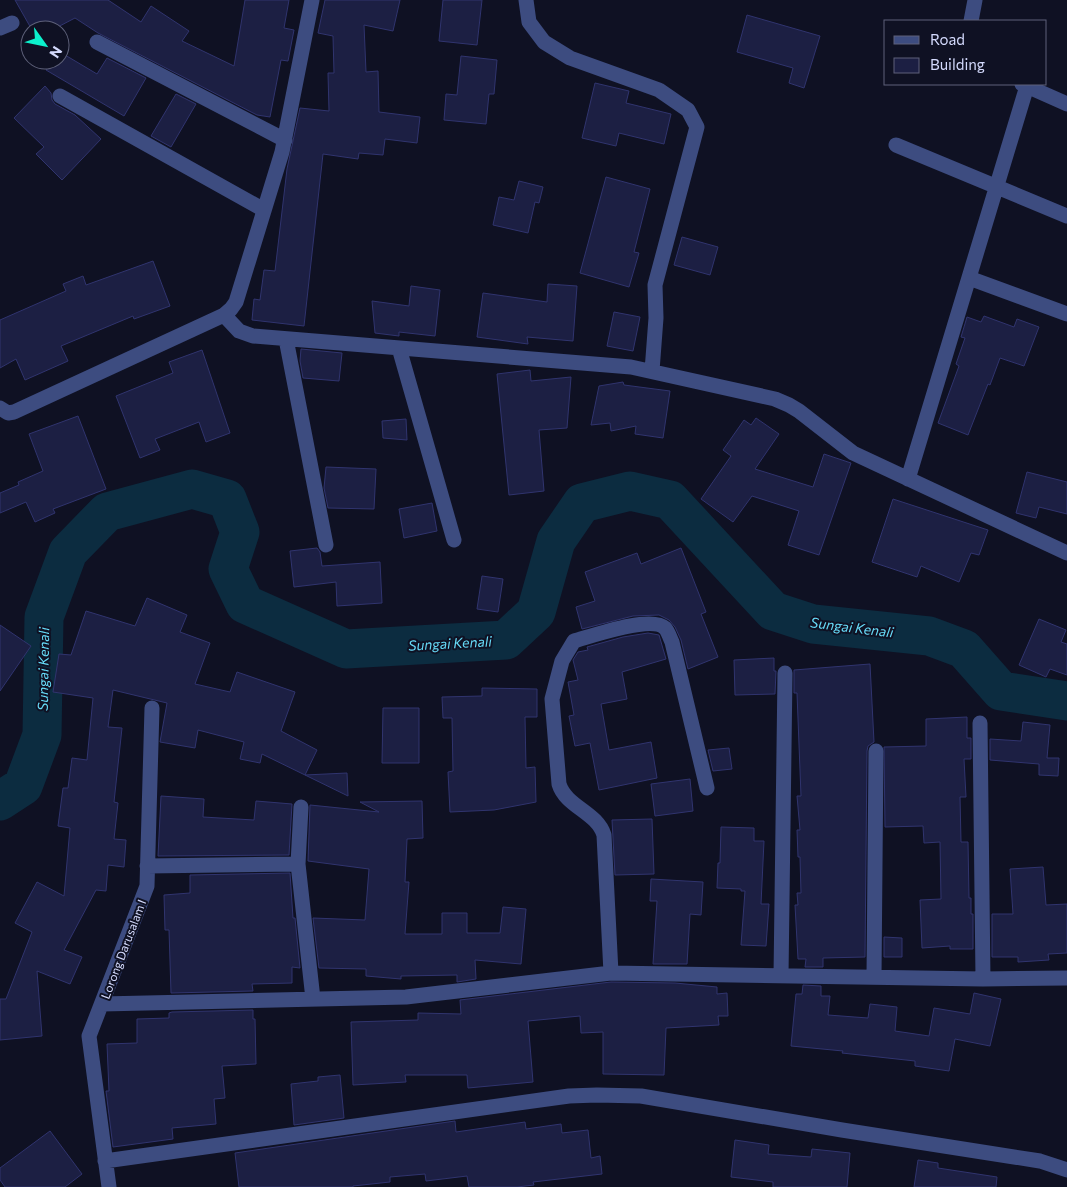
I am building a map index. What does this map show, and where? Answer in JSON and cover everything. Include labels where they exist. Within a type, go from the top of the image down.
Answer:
[{"type":"street","points":[[0,408],[8,413],[14,412],[224,315],[231,309],[236,302],[285,140],[312,0]]},
{"type":"street","points":[[526,0],[529,22],[544,42],[570,58],[659,90],[688,110],[698,127],[655,285],[656,318],[652,371]]},
{"type":"street","points":[[971,20],[976,0]]},
{"type":"street","points":[[97,42],[285,140]]},
{"type":"street","points":[[908,479],[969,278],[1024,85],[1067,104]]},
{"type":"street","points":[[60,96],[264,210]]},
{"type":"street","points":[[896,145],[1067,216]]},
{"type":"street","points":[[969,278],[1067,314]]},
{"type":"street","points":[[224,315],[239,331],[245,334],[631,366],[775,399],[789,405],[853,453],[1067,553]]},
{"type":"street","points":[[286,338],[326,545]]},
{"type":"street","points":[[399,348],[454,540]]},
{"type":"street","points":[[611,973],[604,836],[602,828],[568,798],[561,790],[559,784],[552,699],[562,661],[574,641],[641,623],[655,623],[665,628],[672,642],[707,788]]},
{"type":"street","points":[[781,976],[785,673]]},
{"type":"street","name":"Lorong Darusalam I","points":[[109,1187],[89,1036],[147,886],[152,708]]},
{"type":"street","points":[[980,723],[983,979]]},
{"type":"street","points":[[874,977],[876,751]]},
{"type":"street","points":[[301,807],[298,864],[313,999]]},
{"type":"street","points":[[148,866],[298,864]]},
{"type":"street","points":[[102,1004],[406,997],[611,973],[983,979],[1067,978]]},
{"type":"street","points":[[106,1161],[569,1096],[622,1094],[1040,1161],[1067,1170]]},
{"type":"building","points":[[15,0],[108,0],[141,22],[151,6],[189,31],[182,41],[234,66],[245,0],[289,0],[284,28],[294,30],[288,61],[281,60],[270,117],[257,115],[98,33],[75,18],[70,21],[26,20]]},
{"type":"building","points":[[325,0],[400,0],[393,31],[364,25],[366,72],[378,71],[379,112],[420,117],[417,143],[385,139],[383,155],[359,153],[358,159],[323,154],[304,326],[252,320],[254,299],[260,300],[264,270],[275,271],[287,169],[300,108],[329,111],[328,73],[334,73],[333,36],[318,33]]},
{"type":"building","points":[[443,0],[482,0],[477,45],[439,41]]},
{"type":"building","points":[[747,15],[820,36],[804,88],[789,83],[793,68],[737,52]]},
{"type":"building","points":[[461,56],[497,60],[494,94],[489,94],[486,124],[444,120],[446,94],[457,95]]},
{"type":"building","points":[[70,58],[97,74],[107,58],[146,78],[124,116],[46,70],[70,70]]},
{"type":"building","points":[[595,83],[629,91],[626,103],[671,114],[664,144],[619,133],[616,146],[582,138]]},
{"type":"building","points":[[45,86],[51,93],[55,104],[75,115],[101,139],[62,180],[36,154],[44,147],[14,118]]},
{"type":"building","points":[[176,94],[196,104],[171,147],[151,136]]},
{"type":"building","points":[[606,177],[650,189],[634,252],[639,253],[629,287],[580,273]]},
{"type":"building","points":[[519,181],[543,187],[539,203],[535,202],[528,233],[493,225],[499,197],[514,200]]},
{"type":"building","points":[[682,237],[718,247],[710,275],[674,265]]},
{"type":"building","points":[[153,261],[170,306],[134,319],[133,316],[61,346],[68,361],[25,380],[16,359],[0,368],[0,320],[66,291],[63,284],[83,276],[86,285]]},
{"type":"building","points":[[548,284],[577,286],[573,341],[527,337],[528,344],[477,337],[483,293],[547,302]]},
{"type":"building","points":[[411,286],[440,290],[435,336],[399,332],[399,336],[375,333],[372,301],[409,306]]},
{"type":"building","points":[[614,312],[640,317],[633,351],[607,346]]},
{"type":"building","points":[[984,316],[1014,327],[1017,319],[1039,327],[1024,366],[1000,358],[968,435],[938,423],[959,366],[956,364],[965,338],[961,337],[967,317],[981,322]]},
{"type":"building","points":[[301,349],[342,353],[339,381],[303,378],[300,361]]},
{"type":"building","points":[[202,350],[230,433],[206,442],[199,422],[155,439],[160,450],[140,458],[116,396],[173,373],[169,362]]},
{"type":"building","points":[[530,370],[531,381],[571,377],[567,428],[539,430],[544,491],[509,495],[497,374]]},
{"type":"building","points":[[623,382],[624,385],[670,391],[663,438],[635,434],[636,426],[611,431],[610,423],[591,425],[599,386]]},
{"type":"building","points":[[78,416],[106,489],[53,509],[55,513],[35,522],[26,502],[0,513],[0,493],[19,485],[18,482],[43,471],[29,434]]},
{"type":"building","points":[[756,418],[779,434],[755,469],[813,487],[824,454],[851,463],[819,555],[788,545],[799,511],[752,496],[733,522],[701,499],[731,456],[723,450],[744,420],[751,425]]},
{"type":"building","points":[[406,419],[407,440],[383,438],[382,421]]},
{"type":"building","points":[[326,467],[376,469],[374,509],[328,508],[324,488]]},
{"type":"building","points":[[1027,472],[1067,482],[1067,514],[1039,507],[1036,518],[1016,513]]},
{"type":"building","points":[[893,499],[988,530],[979,555],[971,553],[959,582],[921,566],[917,577],[872,562]]},
{"type":"building","points":[[432,503],[437,531],[404,538],[399,509]]},
{"type":"building","points":[[317,548],[320,552],[322,566],[380,562],[382,603],[337,606],[336,582],[294,587],[290,551]]},
{"type":"building","points":[[681,548],[706,612],[701,614],[718,657],[688,669],[681,640],[675,627],[669,620],[659,615],[633,616],[582,629],[576,607],[595,601],[585,572],[637,553],[641,564]]},
{"type":"building","points":[[482,576],[503,579],[498,612],[477,609]]},
{"type":"building","points":[[147,598],[187,615],[180,632],[210,643],[195,684],[230,692],[237,672],[295,692],[281,731],[317,750],[305,775],[262,754],[260,763],[240,759],[244,742],[198,730],[195,748],[160,742],[167,703],[113,690],[108,727],[122,728],[114,802],[118,803],[114,839],[126,840],[124,867],[108,865],[106,891],[96,890],[64,950],[82,957],[70,984],[37,971],[42,1036],[0,1040],[0,999],[6,999],[32,932],[15,923],[37,882],[64,896],[70,828],[58,826],[63,788],[68,788],[72,758],[87,760],[93,698],[53,692],[59,654],[71,655],[86,611],[135,626]]},
{"type":"building","points":[[1039,619],[1066,630],[1061,642],[1067,644],[1067,675],[1050,669],[1046,677],[1019,665]]},
{"type":"building","points":[[0,625],[31,646],[0,691]]},
{"type":"building","points":[[648,633],[659,635],[666,659],[622,672],[627,699],[601,704],[609,750],[651,742],[657,778],[599,790],[590,743],[575,746],[569,716],[574,715],[568,682],[578,680],[573,660],[578,652],[588,650],[587,647],[623,637]]},
{"type":"building","points":[[774,658],[774,671],[776,671],[775,694],[735,695],[734,660]]},
{"type":"building","points":[[870,664],[874,742],[868,746],[867,751],[865,957],[823,958],[823,967],[805,967],[806,959],[798,959],[795,905],[798,905],[797,893],[801,893],[797,830],[800,830],[797,796],[801,796],[797,693],[794,693],[794,670]]},
{"type":"building","points":[[482,688],[537,689],[537,717],[525,717],[526,768],[535,767],[536,802],[494,810],[450,812],[448,772],[453,771],[452,718],[443,718],[442,697],[482,696]]},
{"type":"building","points":[[383,708],[419,708],[419,763],[382,763]]},
{"type":"building","points":[[967,717],[967,738],[971,738],[971,759],[964,759],[966,797],[960,797],[961,842],[968,842],[969,898],[971,898],[971,914],[973,914],[973,949],[950,949],[950,946],[922,948],[920,900],[941,899],[940,842],[924,843],[923,826],[885,827],[884,747],[926,746],[926,719]]},
{"type":"building","points":[[1023,722],[1050,725],[1047,758],[1059,758],[1058,776],[1039,775],[1039,764],[990,760],[990,739],[1021,741]]},
{"type":"building","points":[[729,748],[732,769],[713,771],[708,750]]},
{"type":"building","points":[[347,773],[348,796],[305,775]]},
{"type":"building","points":[[690,779],[693,811],[655,816],[651,784]]},
{"type":"building","points":[[161,796],[204,799],[203,817],[254,820],[256,801],[292,804],[289,855],[158,856]]},
{"type":"building","points":[[422,801],[423,838],[407,839],[405,882],[409,882],[405,934],[442,934],[442,913],[467,913],[467,933],[500,933],[503,907],[526,909],[521,964],[475,960],[476,979],[457,982],[457,975],[401,976],[401,979],[366,976],[366,969],[319,968],[313,918],[365,920],[369,869],[308,861],[310,805],[379,812],[360,802]]},
{"type":"building","points":[[652,819],[654,874],[615,875],[612,820]]},
{"type":"building","points":[[721,827],[754,828],[754,841],[764,841],[761,904],[769,904],[766,946],[741,945],[745,891],[741,891],[741,889],[717,888]]},
{"type":"building","points":[[1043,867],[1046,905],[1067,904],[1067,953],[1048,954],[1049,960],[1018,962],[1018,957],[992,957],[992,914],[1013,914],[1010,869]]},
{"type":"building","points":[[290,873],[293,918],[295,918],[300,968],[292,967],[292,983],[252,984],[253,991],[171,993],[169,930],[165,930],[164,895],[190,893],[190,875]]},
{"type":"building","points":[[651,879],[703,882],[701,915],[690,914],[687,964],[653,964],[657,901],[650,901]]},
{"type":"building","points":[[884,937],[902,938],[902,957],[884,957]]},
{"type":"building","points":[[611,982],[675,983],[717,987],[717,994],[727,993],[728,1016],[718,1016],[719,1025],[666,1028],[664,1075],[603,1074],[603,1032],[581,1033],[580,1016],[528,1021],[533,1082],[468,1088],[467,1075],[405,1075],[406,1082],[353,1085],[351,1022],[418,1020],[418,1013],[461,1014],[460,1000]]},
{"type":"building","points":[[803,985],[821,986],[821,996],[830,996],[828,1015],[868,1018],[870,1004],[897,1007],[895,1031],[929,1036],[934,1008],[970,1014],[974,993],[1001,999],[990,1046],[955,1039],[949,1071],[915,1066],[915,1061],[791,1046],[796,994],[802,994]]},
{"type":"building","points":[[253,1010],[256,1064],[222,1066],[225,1098],[214,1099],[216,1124],[172,1128],[173,1139],[113,1147],[106,1091],[109,1091],[107,1044],[137,1043],[137,1019],[169,1018],[169,1013],[172,1012]]},
{"type":"building","points":[[340,1075],[344,1118],[294,1125],[291,1084],[318,1081],[318,1077]]},
{"type":"building","points":[[455,1121],[456,1132],[525,1122],[526,1129],[561,1124],[562,1133],[588,1130],[591,1158],[600,1156],[602,1174],[533,1182],[534,1185],[517,1187],[469,1187],[467,1176],[426,1181],[425,1174],[390,1177],[390,1182],[353,1187],[239,1187],[235,1153]]},
{"type":"building","points":[[50,1131],[82,1174],[65,1187],[5,1187],[0,1180],[0,1168]]},
{"type":"building","points":[[735,1140],[769,1145],[768,1154],[811,1157],[812,1149],[850,1153],[847,1187],[773,1187],[773,1182],[731,1177]]},
{"type":"building","points":[[918,1160],[938,1163],[938,1168],[997,1177],[996,1187],[914,1187]]},
{"type":"waterway","name":"Sungai Kenali","points":[[0,801],[23,786],[42,735],[44,617],[68,552],[107,512],[192,489],[227,499],[240,532],[228,569],[245,604],[346,649],[506,640],[536,612],[556,541],[582,503],[630,491],[670,500],[773,611],[813,624],[929,636],[964,649],[1001,691],[1067,701]]}]
